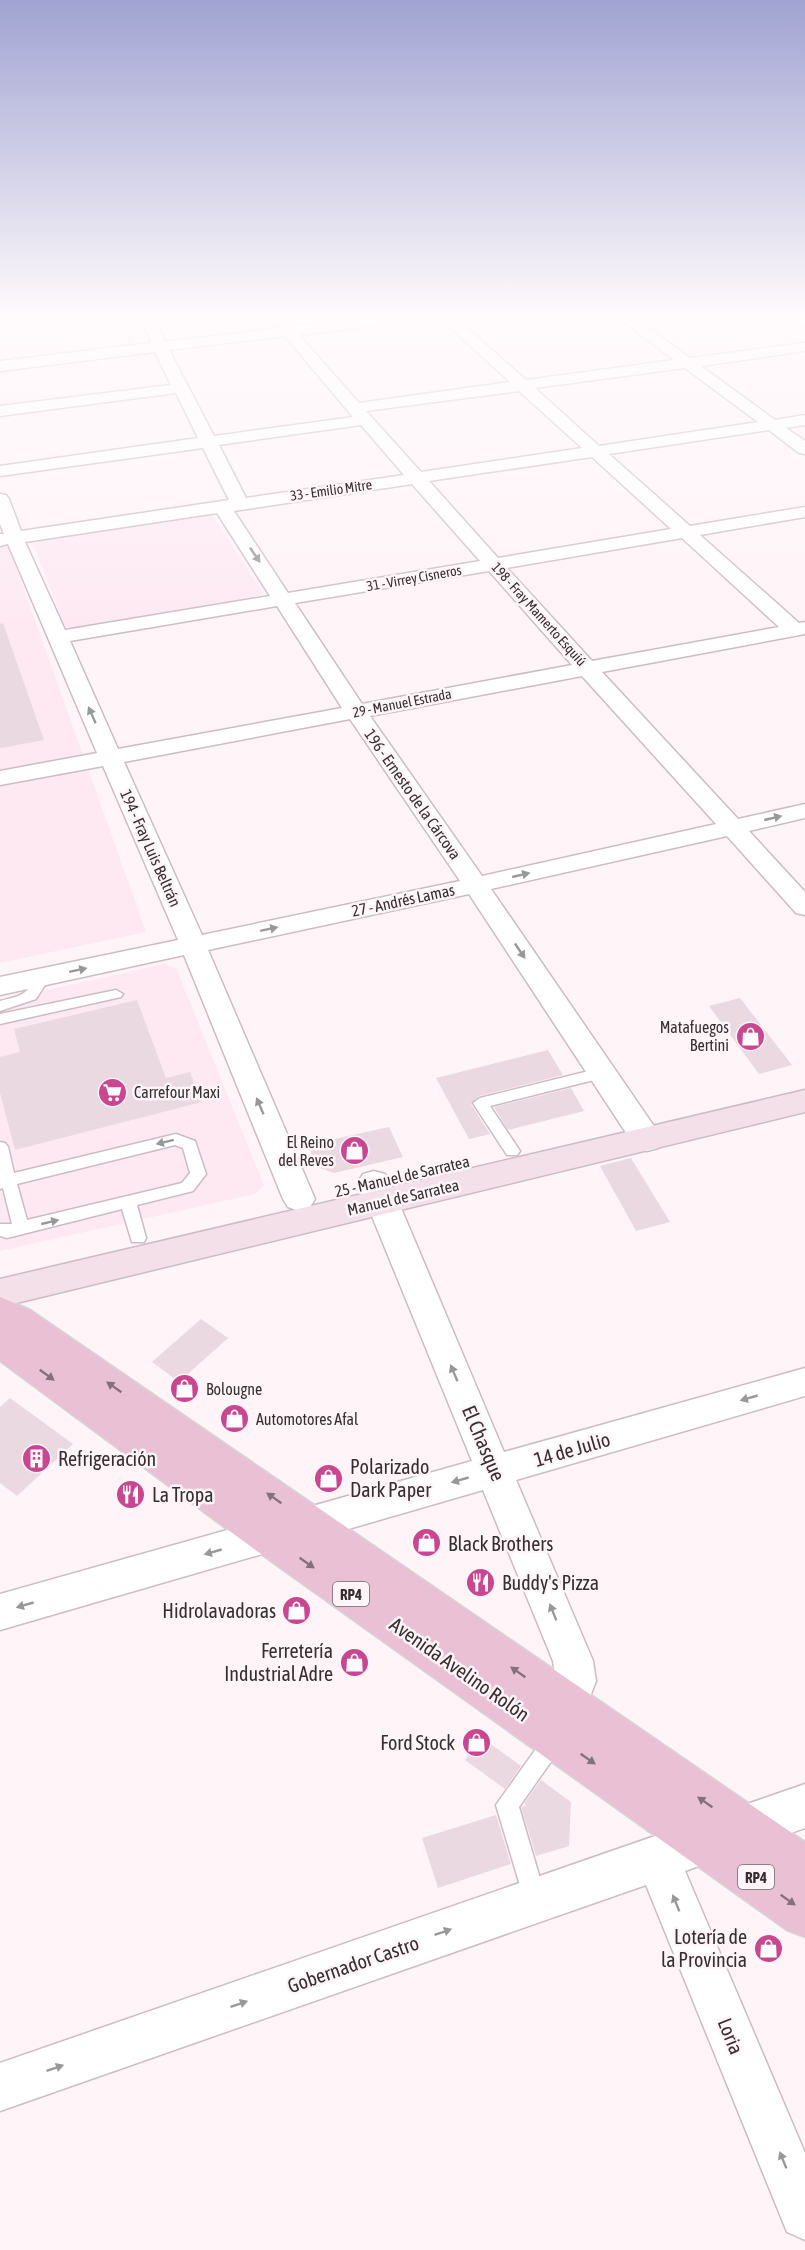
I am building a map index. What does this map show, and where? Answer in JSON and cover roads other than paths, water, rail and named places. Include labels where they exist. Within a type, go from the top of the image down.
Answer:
[{"type":"main road","name":"25 - Manuel de Sarratea","points":[[0,1272],[299,1199],[378,1192],[512,1151],[641,1131],[805,1082]]},
{"type":"main road","name":"Manuel de Sarratea","points":[[0,1293],[378,1192],[641,1131],[805,1101]]},
{"type":"main road","name":"Avenida Avelino Rolón","points":[[0,1312],[17,1320],[311,1524],[561,1721]]},
{"type":"main road","name":"Avenida Avelino Rolón","points":[[0,1340],[269,1536],[561,1721],[724,1835],[805,1912]]},
{"type":"main road","name":"Avenida Avelino Rolón","points":[[724,1835],[805,1871]]},
{"type":"street","name":"196 - Ernesto de la Cárcova","points":[[198,420],[209,442],[231,505],[285,601],[356,712],[476,885],[641,1131]]},
{"type":"street","points":[[0,471],[209,442],[328,420]]},
{"type":"street","name":"198 - Fray Mamerto Esquiú","points":[[366,420],[586,668],[805,907]]},
{"type":"street","points":[[560,420],[800,629]]},
{"type":"street","points":[[766,420],[805,449]]},
{"type":"street","name":"33 - Emilio Mitre","points":[[7,538],[805,420]]},
{"type":"street","name":"194 - Fray Luis Beltrán","points":[[0,499],[7,538],[58,637],[193,945],[299,1199]]},
{"type":"street","name":"31 - Virrey Cisneros","points":[[58,637],[285,601],[805,512]]},
{"type":"street","name":"29 - Manuel Estrada","points":[[0,778],[800,629]]},
{"type":"street","name":"27 - Andrés Lamas","points":[[0,986],[476,885],[805,811]]},
{"type":"street","name":"El Chasque","points":[[378,1192],[573,1661],[576,1681],[561,1721]]},
{"type":"street","name":"14 de Julio","points":[[0,1612],[805,1382]]},
{"type":"street","name":"Gobernador Castro","points":[[0,2088],[805,1806]]},
{"type":"street","name":"Loria","points":[[657,1857],[805,2214]]},
{"type":"lane","points":[[0,1006],[31,996],[38,985],[38,978]]},
{"type":"lane","points":[[0,1019],[116,994]]},
{"type":"lane","points":[[512,1151],[480,1103],[601,1073]]},
{"type":"lane","points":[[0,1230],[7,1232],[187,1187],[194,1182],[198,1174],[189,1145],[176,1139],[5,1181]]},
{"type":"lane","points":[[0,1147],[5,1181],[21,1228]]},
{"type":"lane","points":[[128,1203],[138,1238]]},
{"type":"lane","points":[[536,1900],[507,1805],[561,1721]]},
{"type":"place","name":"Matafuegos Bertini","points":[[750,1036]]},
{"type":"place","name":"Carrefour Maxi","points":[[113,1092]]},
{"type":"place","name":"El Reino del Reves","points":[[355,1151]]},
{"type":"place","name":"Bolougne","points":[[185,1389]]},
{"type":"place","name":"Automotores Afal","points":[[235,1419]]},
{"type":"place","name":"Refrigeración","points":[[37,1458]]},
{"type":"place","name":"Polarizado Dark Paper","points":[[329,1478]]},
{"type":"place","name":"La Tropa","points":[[131,1494]]},
{"type":"place","name":"Black Brothers","points":[[427,1543]]},
{"type":"place","name":"Buddy's Pizza","points":[[481,1582]]},
{"type":"place","name":"Hidrolavadoras","points":[[297,1610]]},
{"type":"place","name":"Ferretería Industrial Adre","points":[[354,1662]]},
{"type":"place","name":"Ford Stock","points":[[476,1742]]},
{"type":"place","name":"Lotería de la Provincia","points":[[768,1948]]}]
